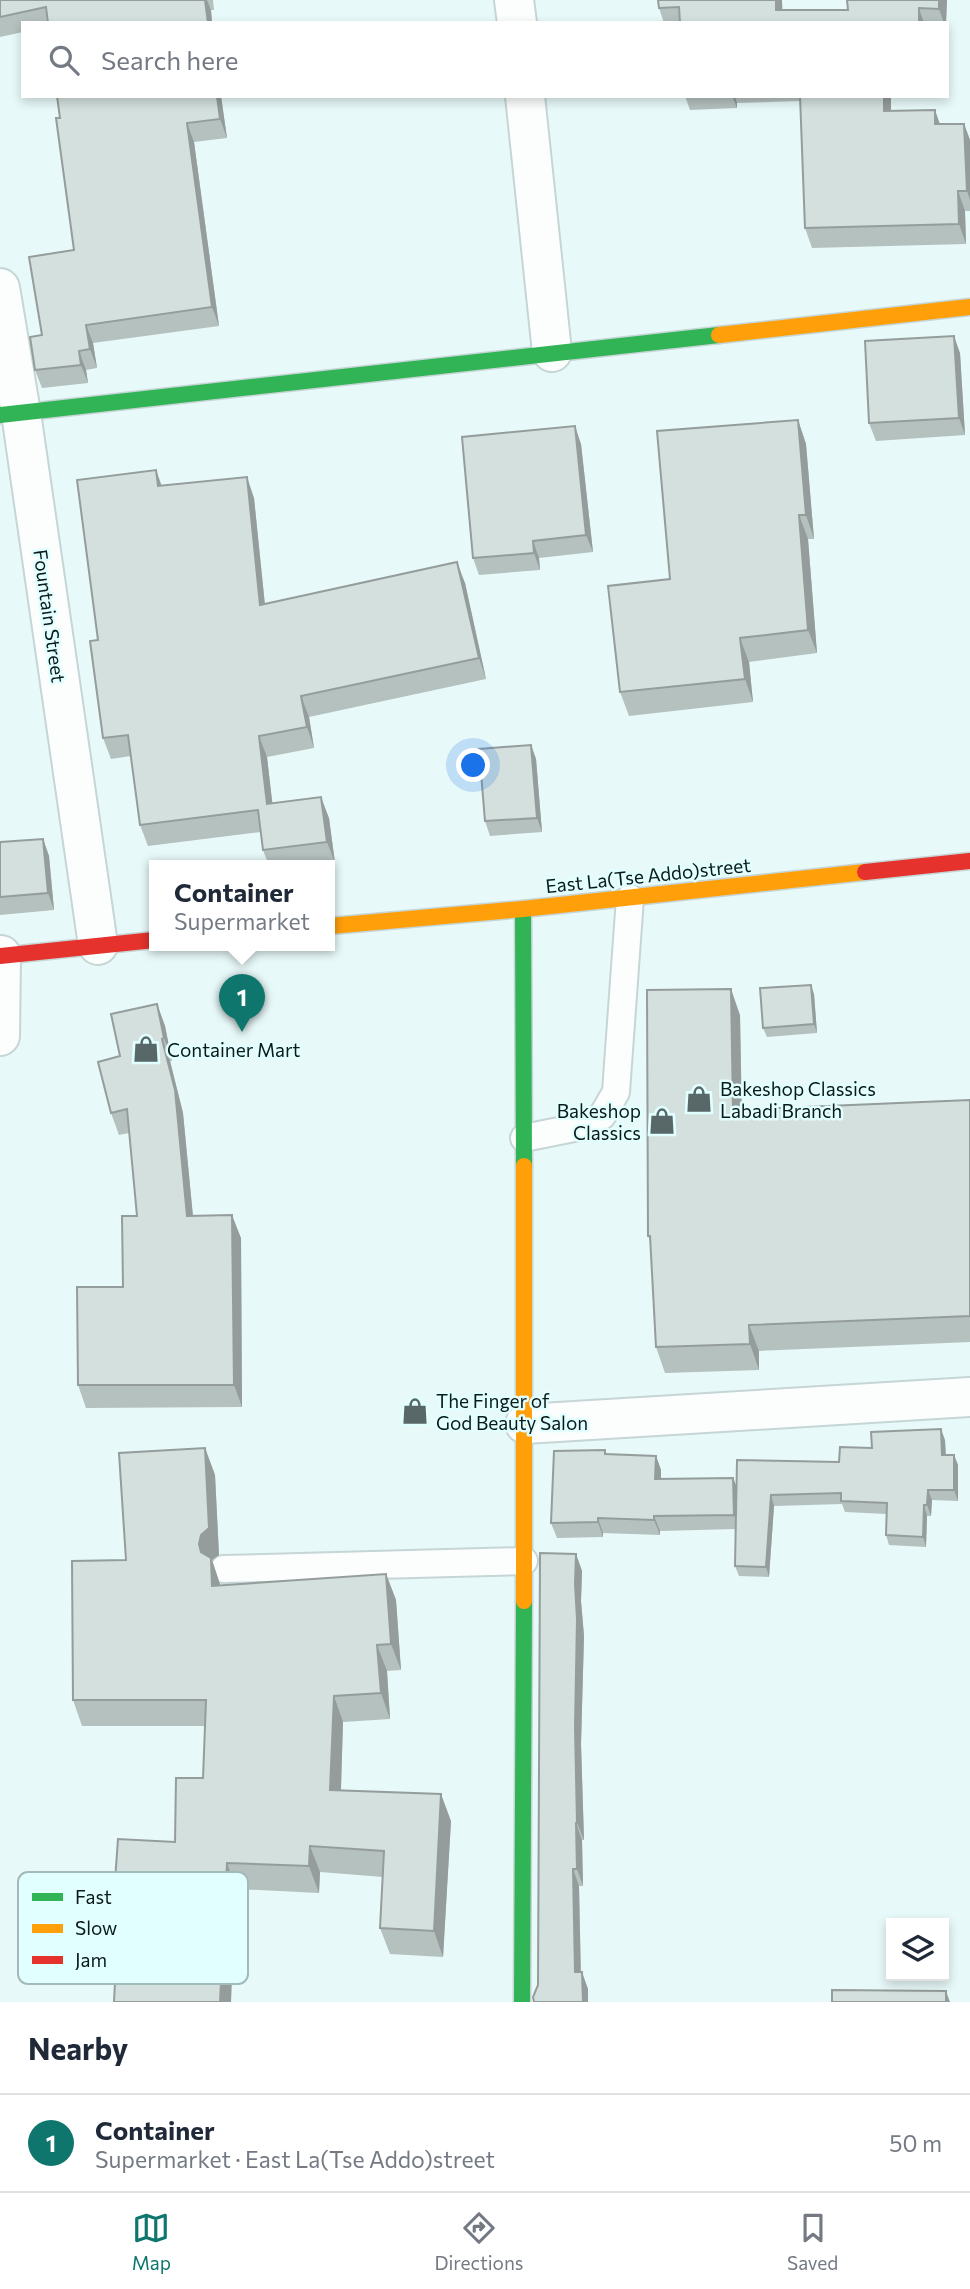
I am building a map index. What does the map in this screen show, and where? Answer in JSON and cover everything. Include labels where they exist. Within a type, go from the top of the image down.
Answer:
[{"type":"street","points":[[514,0],[517,21]]},
{"type":"street","points":[[524,98],[552,352]]},
{"type":"street","name":"Fountain Street","points":[[0,288],[10,414],[98,945]]},
{"type":"street","points":[[10,414],[970,307]]},
{"type":"street","name":"East La(Tse Addo)street","points":[[335,926],[523,909],[970,861]]},
{"type":"street","points":[[522,2002],[525,1424],[523,909]]},
{"type":"street","points":[[0,1036],[1,955],[149,941]]},
{"type":"street","points":[[525,1424],[970,1397]]},
{"type":"lane","points":[[524,1138],[584,1126],[602,1116],[616,1092],[630,898]]},
{"type":"lane","points":[[224,1569],[524,1561]]},
{"type":"building","points":[[0,0],[205,0],[208,21],[48,21],[46,7],[0,17]]},
{"type":"building","points":[[658,0],[776,0],[776,10],[848,10],[847,0],[939,0],[939,9],[919,8],[919,21],[680,21],[679,7],[659,8]]},
{"type":"building","points":[[57,98],[217,98],[220,119],[187,123],[212,307],[86,325],[90,349],[79,351],[81,365],[35,370],[30,337],[42,335],[29,257],[74,250],[56,118],[60,118]]},
{"type":"building","points":[[800,98],[884,98],[884,111],[935,110],[935,124],[964,124],[967,191],[958,191],[959,224],[805,228]]},
{"type":"building","points":[[954,336],[959,418],[869,423],[865,341]]},
{"type":"building","points":[[798,420],[806,515],[799,515],[808,630],[740,638],[745,679],[620,692],[608,586],[670,579],[657,431]]},
{"type":"building","points":[[575,426],[586,535],[533,541],[534,553],[473,558],[462,437]]},
{"type":"building","points":[[156,470],[158,486],[247,477],[260,605],[457,562],[479,658],[301,696],[307,727],[259,736],[267,804],[321,797],[327,842],[263,850],[258,810],[140,825],[128,735],[103,738],[90,641],[98,640],[77,480]]},
{"type":"building","points":[[531,745],[537,818],[485,821],[479,749]]},
{"type":"building","points":[[43,839],[48,893],[0,897],[0,842]]},
{"type":"building","points":[[811,985],[814,1024],[763,1028],[760,988]]},
{"type":"building","points":[[731,989],[733,1110],[970,1100],[970,1316],[749,1325],[750,1344],[656,1347],[648,1236],[647,990]]},
{"type":"building","points":[[157,1004],[164,1038],[162,1039],[175,1090],[187,1216],[232,1215],[234,1385],[78,1385],[77,1287],[123,1287],[122,1216],[137,1216],[127,1109],[111,1113],[98,1062],[120,1056],[111,1014]]},
{"type":"building","points":[[941,1429],[942,1455],[954,1455],[954,1490],[928,1490],[927,1505],[924,1505],[923,1537],[886,1535],[887,1503],[841,1501],[841,1493],[771,1495],[766,1567],[735,1566],[737,1460],[839,1462],[840,1447],[872,1448],[871,1432]]},
{"type":"building","points":[[205,1448],[209,1528],[201,1535],[199,1544],[201,1552],[211,1558],[212,1586],[386,1574],[391,1644],[377,1645],[381,1693],[334,1696],[330,1790],[441,1794],[434,1931],[380,1928],[384,1851],[310,1846],[309,1866],[227,1863],[227,1872],[116,1872],[118,1839],[175,1842],[176,1778],[203,1778],[206,1700],[73,1700],[72,1561],[126,1560],[119,1453]]},
{"type":"building","points":[[605,1450],[605,1454],[656,1456],[655,1479],[733,1478],[734,1515],[654,1516],[654,1520],[598,1518],[598,1522],[551,1523],[554,1451]]},
{"type":"building","points":[[540,1553],[576,1554],[577,1869],[573,1869],[575,1972],[582,1972],[583,2002],[534,2002],[533,1997],[538,1985]]},
{"type":"building","points":[[115,1984],[221,1984],[220,2002],[114,2002]]},
{"type":"building","points":[[832,1990],[946,1991],[946,2002],[832,2002]]},
{"type":"traffic: fast","points":[[0,415],[719,335]]},
{"type":"traffic: fast","points":[[523,909],[524,1166]]},
{"type":"traffic: fast","points":[[522,2002],[524,1601]]},
{"type":"traffic: slow","points":[[719,335],[970,307]]},
{"type":"traffic: slow","points":[[335,926],[523,909],[865,872]]},
{"type":"traffic: slow","points":[[524,1166],[524,1601]]},
{"type":"traffic: jam","points":[[865,872],[970,861]]},
{"type":"traffic: jam","points":[[0,956],[149,941]]},
{"type":"place","name":"Container","points":[[242,1032]]},
{"type":"place","name":"Container Mart","points":[[146,1049]]},
{"type":"place","name":"Bakeshop Classics Labadi Branch","points":[[699,1099]]},
{"type":"place","name":"Bakeshop Classics","points":[[662,1121]]},
{"type":"place","name":"The Finger of God Beauty Salon","points":[[415,1411]]}]
